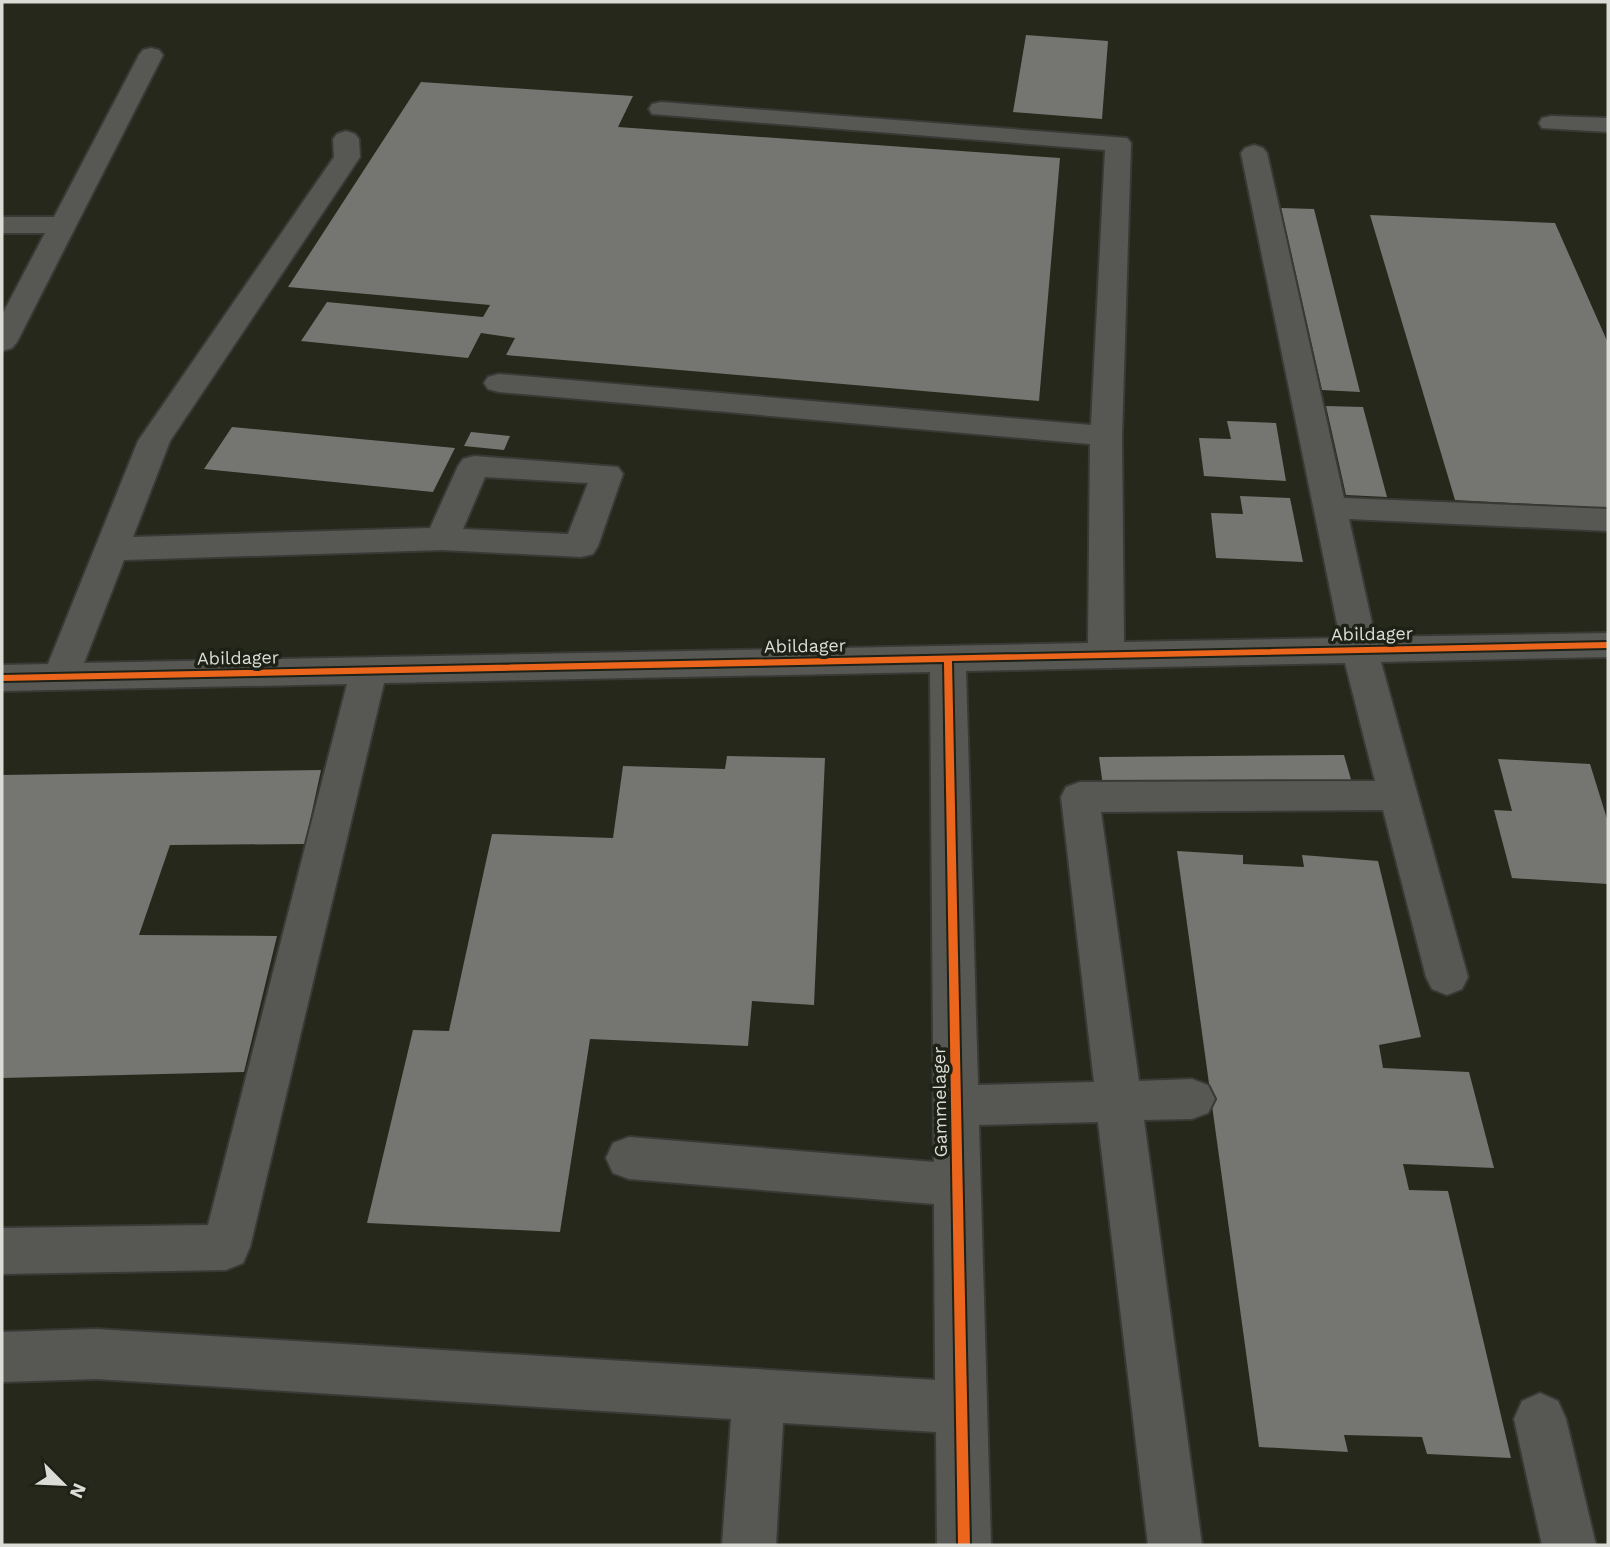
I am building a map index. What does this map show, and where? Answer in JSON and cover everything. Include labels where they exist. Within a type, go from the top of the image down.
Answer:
[{"type":"street","points":[[2,342],[151,55]]},
{"type":"street","points":[[661,109],[1118,143],[1106,436],[1106,655]]},
{"type":"street","points":[[1551,123],[1608,125]]},
{"type":"street","points":[[61,677],[153,441],[347,157],[346,139]]},
{"type":"street","name":"Abildager","points":[[1254,153],[1360,650]]},
{"type":"street","points":[[2,225],[62,225]]},
{"type":"street","points":[[499,383],[1106,436]]},
{"type":"street","points":[[111,549],[442,539],[581,546],[607,474],[474,466],[442,539]]},
{"type":"street","points":[[1328,508],[1608,520]]},
{"type":"street","name":"Abildager","points":[[2,678],[1608,645]]},
{"type":"street","points":[[1360,650],[1447,977]]},
{"type":"street","name":"Gammelager","points":[[948,658],[964,1545]]},
{"type":"street","points":[[2,1251],[226,1247],[369,670]]},
{"type":"street","points":[[1175,1545],[1080,797],[1399,795]]},
{"type":"street","points":[[956,1106],[1192,1099]]},
{"type":"street","points":[[629,1158],[958,1185]]},
{"type":"street","points":[[2,1357],[96,1354],[962,1408]]},
{"type":"street","points":[[749,1545],[759,1395]]},
{"type":"street","points":[[1540,1419],[1569,1545]]},
{"type":"shaded area","points":[[2,2],[1608,2],[1608,1545],[2,1545]]},
{"type":"building","points":[[1026,35],[1108,41],[1102,119],[1013,112]]},
{"type":"building","points":[[421,82],[633,96],[618,127],[1060,158],[1039,401],[506,355],[515,338],[481,333],[468,358],[301,341],[327,302],[483,317],[490,305],[288,287]]},
{"type":"building","points":[[1281,208],[1314,209],[1360,392],[1322,390]]},
{"type":"building","points":[[1370,215],[1555,223],[1608,343],[1608,508],[1455,500]]},
{"type":"building","points":[[1326,406],[1363,407],[1387,497],[1346,495]]},
{"type":"building","points":[[1227,421],[1276,423],[1286,481],[1204,476],[1199,438],[1231,439]]},
{"type":"building","points":[[232,427],[455,448],[433,492],[204,469]]},
{"type":"building","points":[[471,432],[510,436],[504,450],[464,446]]},
{"type":"building","points":[[1240,496],[1290,498],[1303,562],[1216,558],[1211,513],[1243,514]]},
{"type":"building","points":[[1344,755],[1352,783],[1103,786],[1099,757]]},
{"type":"building","points":[[727,756],[825,758],[814,1005],[752,1001],[748,1046],[590,1039],[560,1232],[367,1223],[413,1030],[449,1031],[492,834],[613,838],[623,766],[725,769]]},
{"type":"building","points":[[1498,759],[1590,764],[1608,822],[1608,884],[1512,878],[1494,810],[1512,811]]},
{"type":"building","points":[[321,770],[305,844],[170,845],[139,935],[277,936],[244,1072],[2,1078],[2,775]]},
{"type":"building","points":[[1177,851],[1243,855],[1243,864],[1304,867],[1302,855],[1378,861],[1421,1037],[1379,1045],[1383,1068],[1469,1072],[1494,1168],[1403,1164],[1409,1190],[1448,1191],[1511,1458],[1427,1454],[1422,1437],[1344,1435],[1348,1452],[1259,1447]]},
{"type":"cycle path","points":[[2,678],[1608,645]]},
{"type":"cycle path","points":[[948,658],[964,1545]]}]
